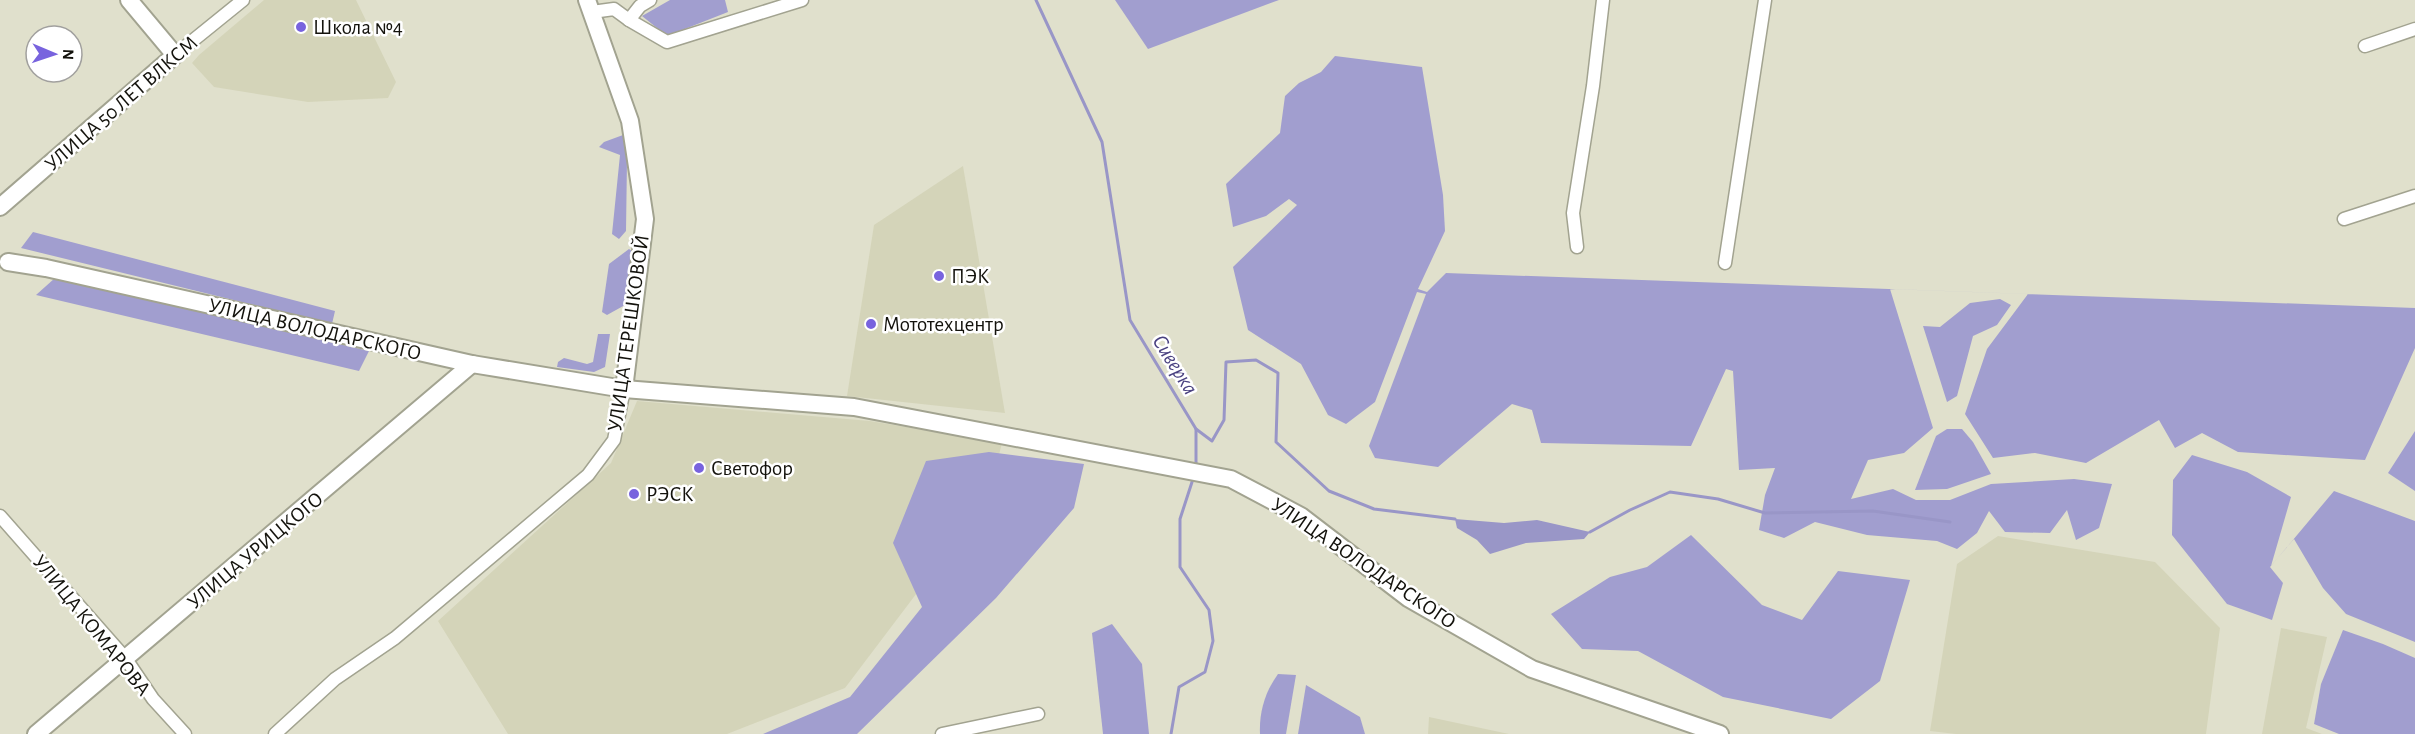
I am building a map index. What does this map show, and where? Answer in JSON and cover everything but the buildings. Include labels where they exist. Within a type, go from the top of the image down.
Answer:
[{"type":"main road","points":[[129,0],[175,55]]},
{"type":"main road","name":"УЛИЦА ТЕРЕШКОВОЙ","points":[[590,6],[630,121],[645,219],[624,388]]},
{"type":"main road","name":"УЛИЦА 50 ЛЕТ ВЛКСМ","points":[[0,207],[175,55]]},
{"type":"main road","name":"УЛИЦА ВОЛОДАРСКОГО","points":[[2,262],[46,268],[472,364],[624,388],[854,407],[1231,479],[1301,516],[1408,598],[1532,669],[1720,734]]},
{"type":"main road","name":"УЛИЦА УРИЦКОГО","points":[[36,734],[472,364]]},
{"type":"street","name":"УЛИЦА 50 ЛЕТ ВЛКСМ","points":[[175,55],[243,0]]},
{"type":"street","points":[[629,20],[640,6],[650,0]]},
{"type":"street","points":[[590,6],[614,9],[668,42],[802,0]]},
{"type":"street","points":[[1577,248],[1573,213],[1593,86],[1603,0]]},
{"type":"street","points":[[1725,263],[1765,0]]},
{"type":"street","points":[[2365,46],[2415,29]]},
{"type":"street","points":[[2344,219],[2415,196]]},
{"type":"street","name":"УЛИЦА ТЕРЕШКОВОЙ","points":[[274,734],[334,679],[395,638],[588,475],[614,440],[624,388]]},
{"type":"street","name":"УЛИЦА КОМАРОВА","points":[[0,516],[126,659],[153,699],[185,734]]},
{"type":"street","points":[[942,734],[1038,714]]},
{"type":"shaded area","name":"Школа №4","points":[[264,0],[356,0],[396,82],[388,98],[308,102],[214,87],[192,63]]},
{"type":"shaded area","points":[[670,0],[725,0],[728,12],[667,36],[642,16]]},
{"type":"shaded area","points":[[1115,0],[1279,0],[1148,49]]},
{"type":"shaded area","points":[[1335,56],[1422,67],[1443,195],[1445,231],[1418,289],[1427,292],[1446,273],[1890,289],[1933,428],[1904,453],[1868,460],[1851,499],[1893,489],[1916,500],[1950,500],[1991,484],[2074,479],[2112,484],[2099,528],[2076,540],[2067,510],[2050,533],[2005,532],[1989,511],[1977,533],[1957,549],[1937,541],[1867,535],[1815,522],[1784,538],[1759,530],[1765,495],[1775,468],[1739,470],[1733,371],[1726,369],[1691,446],[1541,443],[1532,410],[1512,404],[1438,467],[1375,458],[1369,446],[1426,294],[1417,292],[1375,402],[1346,424],[1328,415],[1301,364],[1248,330],[1233,267],[1297,205],[1289,199],[1266,216],[1233,227],[1226,184],[1280,133],[1285,96],[1299,83],[1321,72]]},
{"type":"shaded area","points":[[623,135],[627,160],[626,231],[619,239],[612,234],[620,155],[599,147],[604,142]]},
{"type":"shaded area","points":[[963,166],[1005,413],[847,396],[874,225]]},
{"type":"shaded area","points":[[33,232],[335,311],[332,324],[21,248]]},
{"type":"shaded area","points":[[629,249],[632,251],[625,305],[607,315],[602,312],[609,264]]},
{"type":"shaded area","points":[[55,278],[369,351],[359,371],[36,295]]},
{"type":"shaded area","points":[[2028,294],[2415,308],[2415,348],[2365,460],[2238,452],[2202,433],[2175,448],[2159,420],[2086,463],[2035,453],[1993,458],[1965,414],[1987,349]]},
{"type":"shaded area","points":[[2000,299],[2011,305],[1997,325],[1973,336],[1957,396],[1947,402],[1923,326],[1940,327],[1970,303]]},
{"type":"shaded area","points":[[598,334],[610,334],[605,367],[594,372],[557,367],[558,362],[564,358],[587,364],[593,362]]},
{"type":"shaded area","points":[[637,401],[870,421],[1002,443],[988,499],[845,688],[727,734],[508,734],[438,621],[611,463]]},
{"type":"shaded area","points":[[1947,429],[1962,429],[1973,442],[1991,474],[1947,489],[1915,490],[1936,436]]},
{"type":"shaded area","points":[[2415,431],[2415,491],[2388,473]]},
{"type":"shaded area","points":[[989,452],[1084,464],[1074,508],[996,598],[857,734],[763,734],[850,697],[922,607],[893,543],[926,461]]},
{"type":"shaded area","points":[[2192,455],[2247,472],[2291,497],[2270,567],[2283,583],[2272,620],[2227,604],[2172,535],[2173,480]]},
{"type":"shaded area","points":[[2334,491],[2415,521],[2415,642],[2346,614],[2323,588],[2294,539],[2278,558]]},
{"type":"shaded area","points":[[1455,519],[1504,523],[1537,520],[1590,532],[1584,539],[1526,543],[1490,554],[1477,540],[1457,528]]},
{"type":"shaded area","points":[[1691,535],[1762,605],[1802,620],[1838,571],[1910,580],[1880,681],[1831,719],[1723,697],[1638,651],[1582,649],[1551,614],[1610,577],[1647,567]]},
{"type":"shaded area","points":[[1998,536],[2155,562],[2220,628],[2206,734],[1956,734],[1930,731],[1957,564]]},
{"type":"shaded area","points":[[1112,624],[1142,664],[1149,734],[1103,734],[1092,633]]},
{"type":"shaded area","points":[[2281,628],[2327,637],[2306,728],[2322,734],[2262,734]]},
{"type":"shaded area","points":[[2343,630],[2415,658],[2415,734],[2339,734],[2314,724],[2321,684]]},
{"type":"shaded area","points":[[1278,674],[1296,675],[1286,734],[1260,734],[1264,702]]},
{"type":"shaded area","points":[[1306,685],[1360,717],[1365,734],[1298,734]]},
{"type":"shaded area","points":[[1429,717],[1509,734],[1428,734]]},
{"type":"waterway","name":"Сиверка","points":[[1036,0],[1102,142],[1130,320],[1196,429],[1196,467]]},
{"type":"waterway","points":[[1196,429],[1212,441],[1224,420],[1226,362],[1256,360],[1278,373],[1276,442],[1329,491],[1374,509],[1455,519]]},
{"type":"waterway","name":"Сиверка","points":[[1171,734],[1179,687],[1205,672],[1213,641],[1209,610],[1180,567],[1180,519],[1193,479]]},
{"type":"waterway","points":[[1590,532],[1670,492],[1718,499],[1765,513],[1873,511],[1950,522]]},
{"type":"place","name":"Школа №4","points":[[301,27]]},
{"type":"place","name":"ПЭК","points":[[939,276]]},
{"type":"place","name":"Мототехцентр","points":[[871,324]]},
{"type":"place","name":"Светофор","points":[[699,468]]},
{"type":"place","name":"РЭСК","points":[[634,494]]}]
